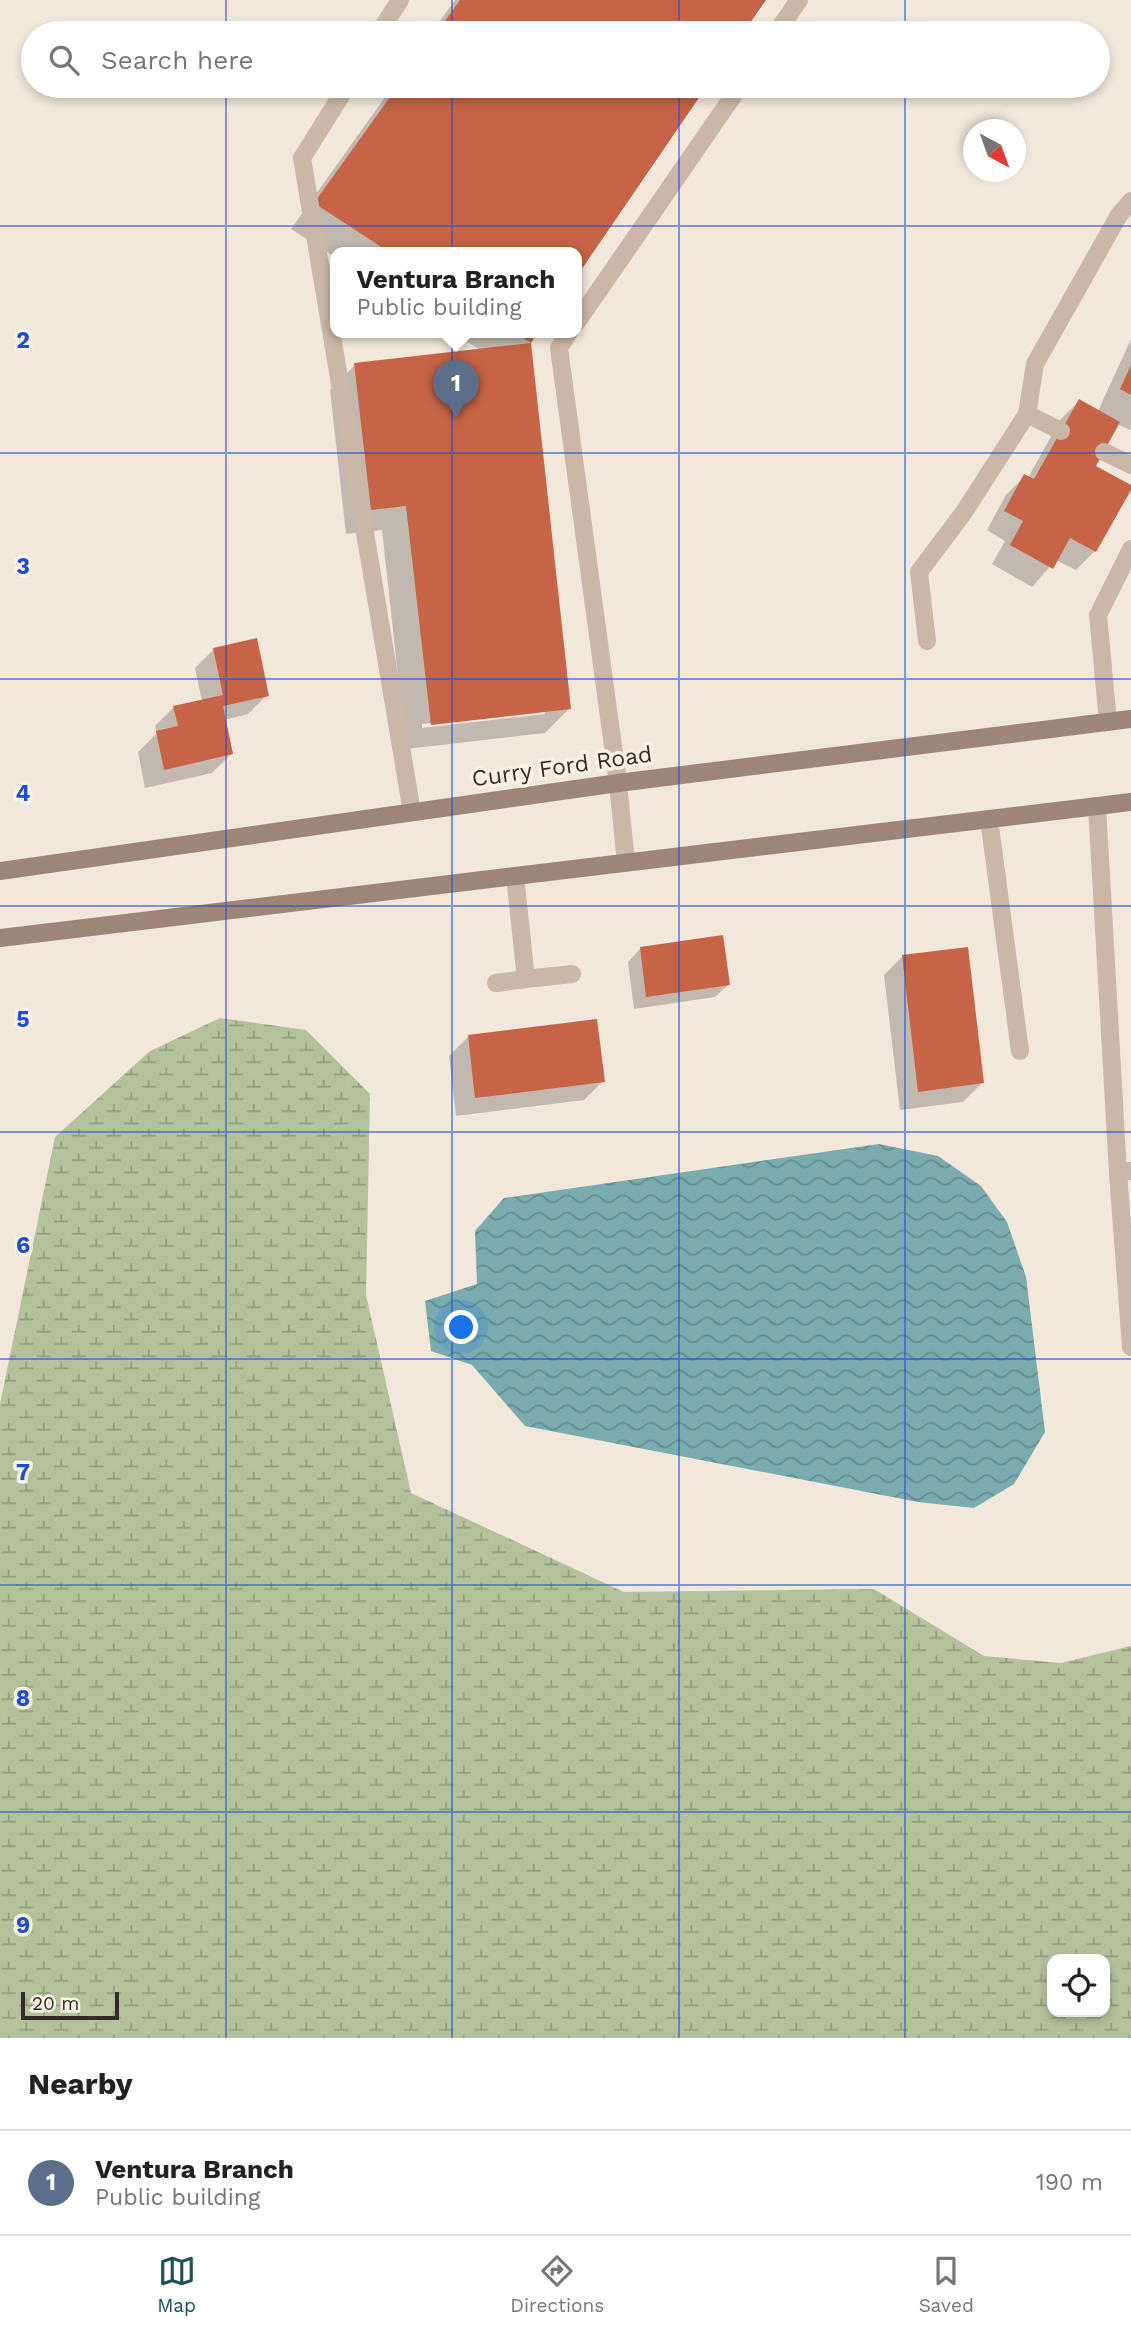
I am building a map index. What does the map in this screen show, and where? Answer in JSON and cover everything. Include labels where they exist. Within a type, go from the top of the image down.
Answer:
[{"type":"street","points":[[387,21],[400,0]]},
{"type":"street","points":[[784,21],[799,0]]},
{"type":"street","points":[[330,324],[302,158],[339,98]]},
{"type":"street","points":[[582,315],[732,98]]},
{"type":"street","points":[[928,641],[919,572],[964,512],[1027,414],[1035,364],[1119,215],[1131,201]]},
{"type":"street","points":[[332,338],[412,812]]},
{"type":"street","points":[[565,338],[559,348],[618,782],[626,863]]},
{"type":"street","points":[[1027,414],[1061,431]]},
{"type":"street","points":[[1104,452],[1131,465]]},
{"type":"street","points":[[1108,722],[1098,615],[1131,548]]},
{"type":"street","name":"Curry Ford Road","points":[[0,871],[618,782],[1131,719]]},
{"type":"street","points":[[0,938],[1131,802]]},
{"type":"street","points":[[1097,806],[1123,1104],[1131,1347]]},
{"type":"street","points":[[989,819],[1020,1051]]},
{"type":"street","points":[[515,876],[526,979]]},
{"type":"street","points":[[496,983],[572,974]]},
{"type":"green space","points":[[220,1018],[306,1030],[370,1094],[366,1295],[411,1493],[624,1592],[874,1589],[984,1656],[1061,1663],[1131,1646],[1131,2038],[0,2038],[0,1404],[55,1137],[150,1051]]},
{"type":"water","points":[[879,1144],[938,1156],[981,1186],[1007,1222],[1026,1277],[1045,1432],[1014,1484],[974,1508],[918,1502],[525,1426],[472,1365],[431,1351],[425,1301],[477,1284],[475,1231],[504,1198]]},
{"type":"building","points":[[460,0],[766,0],[751,21],[445,21]]},
{"type":"building","points":[[389,98],[699,98],[582,269],[582,247],[381,247],[314,203]]},
{"type":"building","points":[[531,343],[571,709],[431,725],[406,506],[371,510],[354,363]]},
{"type":"building","points":[[1131,365],[1131,395],[1120,389]]},
{"type":"building","points":[[1079,399],[1120,422],[1096,466],[1131,485],[1131,490],[1096,552],[1070,538],[1053,569],[1010,545],[1023,521],[1004,511],[1024,474],[1034,479]]},
{"type":"building","points":[[257,638],[269,696],[223,706],[233,754],[164,770],[156,731],[178,726],[173,706],[223,695],[213,648]]},
{"type":"building","points":[[723,935],[730,985],[646,997],[640,947]]},
{"type":"building","points":[[968,947],[984,1083],[918,1092],[902,955]]},
{"type":"building","points":[[597,1019],[605,1082],[475,1098],[468,1035]]},
{"type":"place","name":"Ventura Branch","points":[[456,418]]}]
